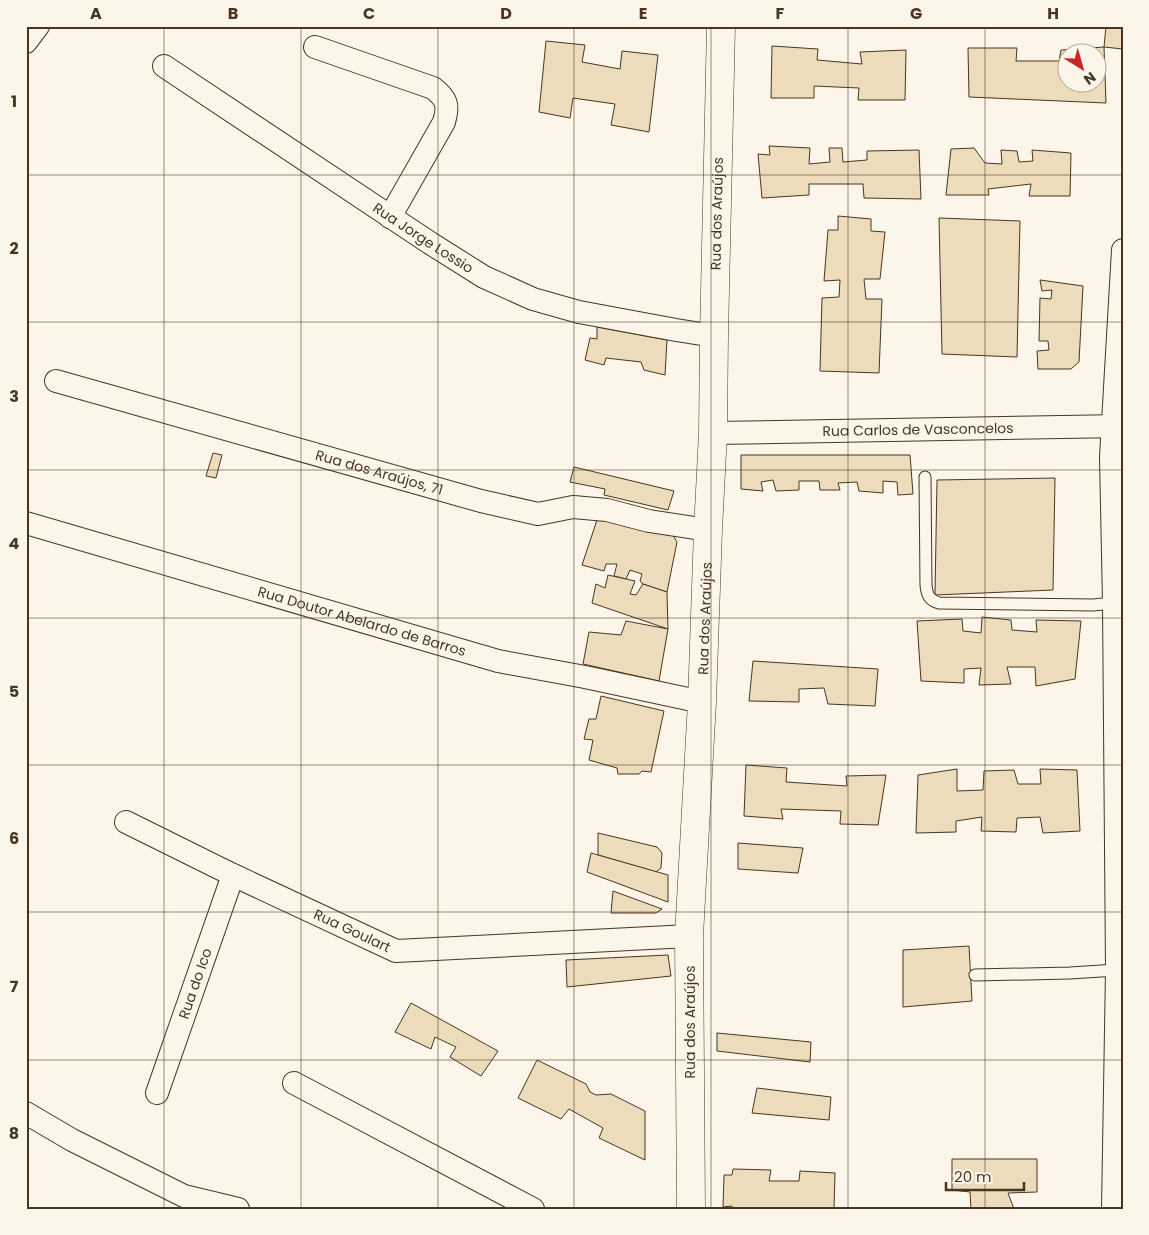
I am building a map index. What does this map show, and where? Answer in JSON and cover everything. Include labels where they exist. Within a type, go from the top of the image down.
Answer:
[{"type":"street","points":[[26,42],[38,26]]},
{"type":"street","name":"Rua dos Araújos","points":[[691,1209],[689,936],[702,702],[713,432],[721,26]]},
{"type":"street","points":[[315,47],[433,88],[446,101],[447,110],[444,122],[390,217]]},
{"type":"street","name":"Rua Jorge Lossio","points":[[164,66],[390,217],[484,276],[533,299],[578,312],[714,336]]},
{"type":"street","points":[[1112,1209],[1117,970],[1111,457],[1118,426],[1123,250]]},
{"type":"street","name":"Rua dos Araújos, 71","points":[[56,381],[481,501],[528,512],[538,514],[573,507],[607,510],[649,521],[708,530]]},
{"type":"street","name":"Rua Carlos de Vasconcelos","points":[[713,432],[1118,426]]},
{"type":"street","name":"Rua Doutor Abelardo de Barros","points":[[26,523],[498,661],[702,702]]},
{"type":"street","name":"Rua Goulart","points":[[126,822],[233,875],[396,951],[689,936]]},
{"type":"street","name":"Rua do Ico","points":[[157,1093],[233,875]]},
{"type":"street","points":[[294,1083],[533,1209]]},
{"type":"street","points":[[26,1113],[72,1140],[184,1196],[238,1209]]},
{"type":"lane","points":[[925,477],[926,585],[929,598],[939,603],[1093,605],[1114,603]]},
{"type":"lane","points":[[975,975],[1117,970]]},
{"type":"building","points":[[1106,26],[1123,26],[1123,49],[1106,47],[1104,42]]},
{"type":"building","points":[[546,41],[585,45],[582,62],[620,69],[622,51],[658,55],[649,132],[611,125],[615,104],[573,98],[570,118],[539,112]]},
{"type":"building","points":[[772,46],[818,49],[817,60],[862,64],[860,52],[906,50],[905,100],[858,100],[859,88],[814,86],[814,98],[771,98]]},
{"type":"building","points":[[968,48],[1017,48],[1016,61],[1056,61],[1056,92],[1106,92],[1106,103],[969,97]]},
{"type":"building","points":[[769,146],[810,148],[809,164],[830,162],[829,148],[842,148],[843,162],[867,160],[867,151],[919,150],[921,199],[864,198],[863,184],[809,184],[809,195],[762,198],[758,154],[770,155]]},
{"type":"building","points":[[974,148],[985,163],[1002,164],[1001,150],[1017,151],[1019,162],[1033,161],[1032,150],[1071,153],[1070,196],[1029,196],[1031,184],[988,189],[989,195],[946,195],[951,149]]},
{"type":"building","points":[[838,216],[871,219],[871,231],[885,232],[880,279],[864,279],[866,299],[882,299],[879,373],[820,371],[822,298],[839,297],[840,280],[824,281],[828,230],[838,230]]},
{"type":"building","points":[[939,218],[1020,221],[1017,357],[942,354]]},
{"type":"building","points":[[1040,280],[1083,286],[1079,362],[1071,369],[1038,369],[1037,351],[1049,350],[1048,341],[1039,341],[1040,298],[1051,299],[1052,290],[1042,291]]},
{"type":"building","points":[[597,327],[667,340],[665,375],[644,370],[641,362],[606,358],[604,365],[585,360],[590,338],[597,339]]},
{"type":"building","points":[[213,453],[222,455],[216,478],[206,476]]},
{"type":"building","points":[[741,455],[910,455],[913,494],[898,495],[897,482],[883,481],[883,493],[859,491],[857,482],[838,483],[840,490],[820,490],[819,481],[799,481],[799,490],[776,491],[773,480],[761,482],[763,491],[741,489]]},
{"type":"building","points":[[574,467],[674,491],[668,510],[604,495],[605,489],[570,482]]},
{"type":"building","points":[[1055,478],[1053,590],[935,595],[937,480]]},
{"type":"building","points":[[598,517],[671,532],[677,542],[667,592],[643,584],[640,581],[642,574],[630,570],[626,579],[614,576],[617,564],[606,564],[604,571],[582,565]]},
{"type":"building","points":[[608,575],[635,581],[630,594],[636,595],[643,584],[667,592],[668,629],[592,603],[596,584],[605,588]]},
{"type":"building","points":[[982,617],[1011,620],[1012,630],[1037,632],[1036,620],[1081,621],[1075,679],[1036,686],[1035,667],[1007,667],[1011,684],[979,685],[981,668],[964,669],[964,683],[921,681],[917,621],[962,619],[963,631],[981,633]]},
{"type":"building","points":[[626,621],[668,629],[659,681],[583,664],[589,632],[621,635]]},
{"type":"building","points":[[753,661],[878,669],[875,706],[828,704],[824,688],[799,689],[799,702],[749,701]]},
{"type":"building","points":[[601,696],[664,711],[651,772],[642,771],[639,774],[618,774],[617,768],[589,760],[593,740],[584,739],[589,719],[596,719]]},
{"type":"building","points":[[746,765],[787,768],[786,782],[847,786],[846,776],[886,775],[878,825],[840,824],[841,811],[781,809],[783,819],[744,816]]},
{"type":"building","points":[[957,769],[957,791],[983,790],[984,771],[1014,770],[1018,784],[1041,784],[1040,769],[1077,770],[1080,831],[1043,833],[1040,817],[1017,818],[1016,832],[981,831],[982,817],[956,821],[956,832],[916,833],[918,775]]},
{"type":"building","points":[[598,833],[657,847],[662,853],[661,868],[656,872],[598,855]]},
{"type":"building","points":[[738,843],[803,848],[798,873],[738,869]]},
{"type":"building","points":[[591,853],[668,875],[668,902],[587,872]]},
{"type":"building","points":[[613,891],[662,909],[656,913],[611,913]]},
{"type":"building","points":[[969,946],[972,1001],[903,1007],[903,950]]},
{"type":"building","points":[[668,955],[671,976],[567,987],[566,960]]},
{"type":"building","points":[[411,1003],[498,1051],[481,1076],[450,1057],[456,1047],[435,1037],[431,1049],[395,1032]]},
{"type":"building","points":[[717,1033],[811,1042],[810,1062],[717,1051]]},
{"type":"building","points":[[537,1060],[586,1084],[590,1092],[596,1095],[611,1094],[645,1111],[645,1160],[599,1138],[603,1128],[569,1109],[561,1119],[518,1098]]},
{"type":"building","points":[[757,1088],[831,1097],[829,1120],[752,1113]]},
{"type":"building","points":[[952,1159],[1037,1159],[1037,1192],[1008,1193],[1014,1209],[971,1209],[970,1192],[952,1190]]},
{"type":"building","points":[[733,1169],[771,1170],[769,1181],[799,1181],[800,1171],[835,1173],[834,1209],[732,1209],[732,1206],[723,1207],[724,1175],[732,1175]]}]
